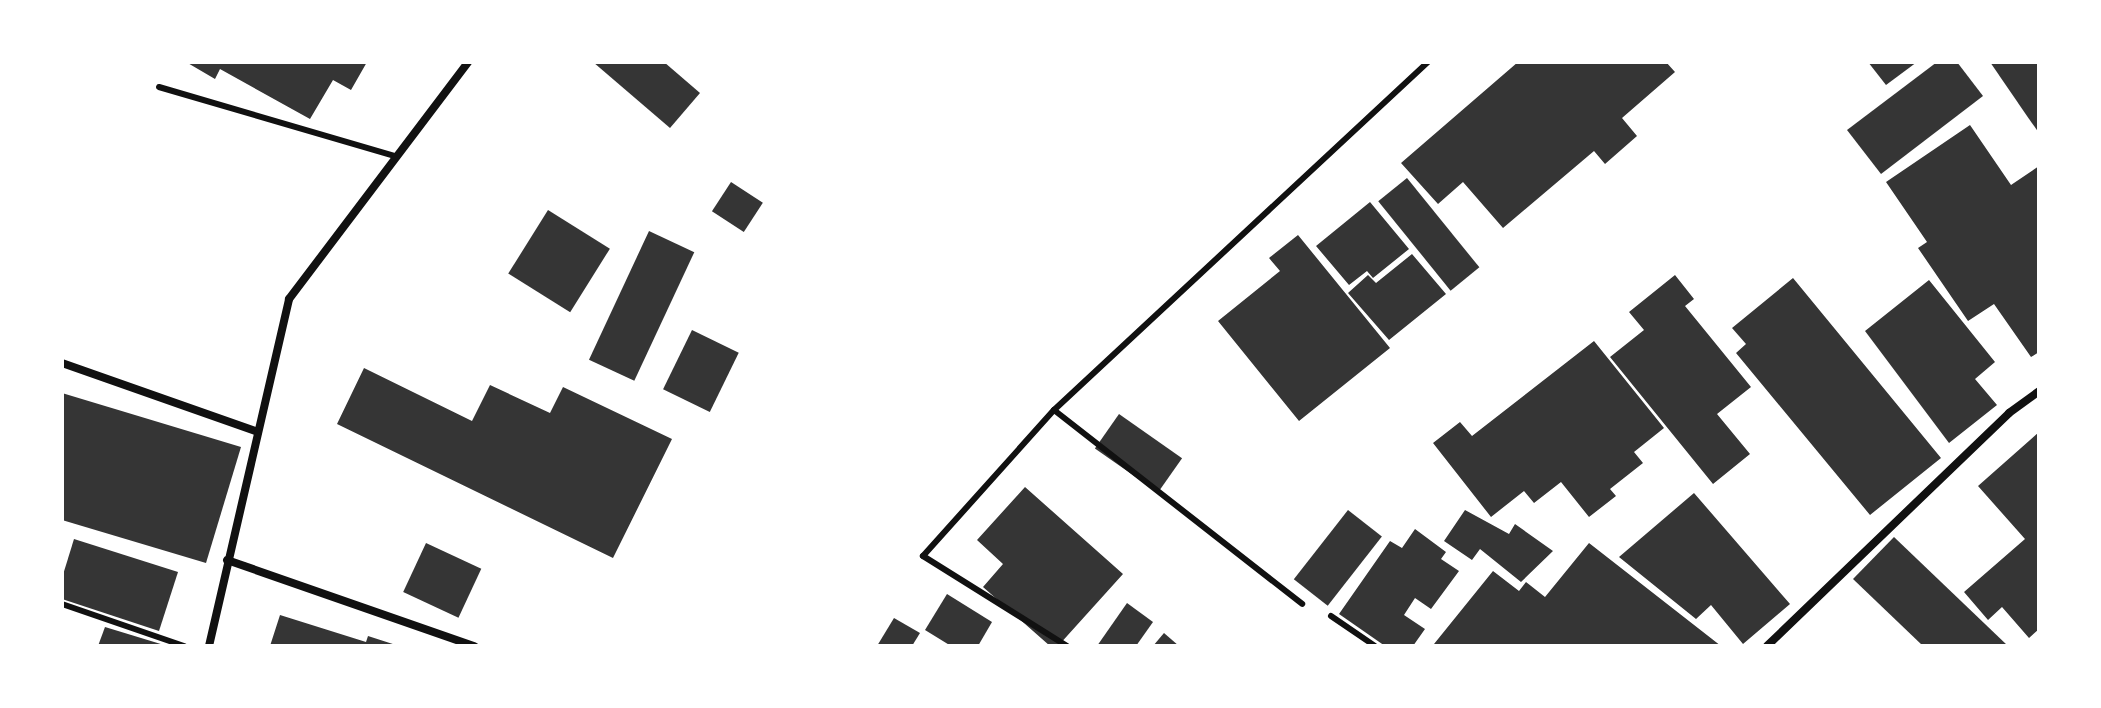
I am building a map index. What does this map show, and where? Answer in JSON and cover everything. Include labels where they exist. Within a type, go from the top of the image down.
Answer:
[{"type":"street","points":[[209,646],[255,431],[289,299],[468,62]]},
{"type":"street","points":[[62,363],[255,431]]},
{"type":"street","points":[[1767,646],[2009,413],[2039,391]]},
{"type":"street","points":[[227,560],[474,646]]},
{"type":"lane","points":[[1067,646],[923,556],[1054,410],[1428,62]]},
{"type":"lane","points":[[159,87],[395,156]]},
{"type":"lane","points":[[1054,410],[1302,604]]},
{"type":"lane","points":[[62,604],[184,646]]},
{"type":"lane","points":[[1331,616],[1375,646]]},
{"type":"building","points":[[186,62],[367,62],[351,90],[333,80],[310,119],[220,69],[215,79]]},
{"type":"building","points":[[593,62],[664,62],[700,93],[670,128]]},
{"type":"building","points":[[1518,62],[1666,62],[1675,72],[1622,118],[1637,136],[1605,164],[1594,151],[1503,228],[1463,182],[1438,204],[1401,163]]},
{"type":"building","points":[[1868,62],[1917,62],[1886,85]]},
{"type":"building","points":[[1937,62],[1957,62],[1983,96],[1881,174],[1847,130]]},
{"type":"building","points":[[1990,62],[2039,62],[2039,133],[2027,116]]},
{"type":"building","points":[[1970,125],[2011,185],[2039,166],[2039,352],[2031,357],[1994,304],[1968,321],[1918,248],[1927,242],[1886,182]]},
{"type":"building","points":[[1407,178],[1479,267],[1451,291],[1378,201]]},
{"type":"building","points":[[731,182],[763,203],[744,232],[712,211]]},
{"type":"building","points":[[1370,202],[1409,249],[1373,278],[1367,271],[1349,285],[1316,246]]},
{"type":"building","points":[[548,210],[610,249],[570,312],[508,274]]},
{"type":"building","points":[[649,231],[694,252],[634,381],[589,360]]},
{"type":"building","points":[[1298,235],[1390,348],[1299,421],[1218,321],[1280,271],[1269,258]]},
{"type":"building","points":[[1412,254],[1446,294],[1389,340],[1348,293],[1368,275],[1376,283]]},
{"type":"building","points":[[1675,275],[1694,299],[1685,306],[1751,387],[1717,414],[1750,454],[1713,484],[1610,357],[1644,330],[1629,312]]},
{"type":"building","points":[[1793,278],[1941,458],[1870,515],[1736,353],[1746,344],[1732,328]]},
{"type":"building","points":[[1929,280],[1995,362],[1975,379],[1997,405],[1949,443],[1865,331]]},
{"type":"building","points":[[692,330],[739,353],[710,412],[663,389]]},
{"type":"building","points":[[1594,341],[1664,428],[1634,452],[1643,463],[1610,489],[1616,496],[1589,517],[1561,482],[1534,503],[1524,491],[1491,517],[1433,443],[1460,422],[1472,436]]},
{"type":"building","points":[[364,368],[472,421],[490,385],[550,413],[563,387],[672,439],[613,558],[337,424]]},
{"type":"building","points":[[62,393],[241,447],[206,563],[62,520]]},
{"type":"building","points":[[1119,414],[1182,458],[1158,493],[1095,448]]},
{"type":"building","points":[[2039,432],[2039,629],[2029,638],[2002,607],[1988,620],[1964,592],[2025,539],[1978,486]]},
{"type":"building","points":[[1025,487],[1123,574],[1058,646],[1050,646],[983,587],[1003,564],[977,540]]},
{"type":"building","points":[[1694,493],[1790,604],[1743,644],[1711,605],[1696,619],[1619,557]]},
{"type":"building","points":[[1348,510],[1382,536],[1328,606],[1294,579]]},
{"type":"building","points":[[1465,510],[1509,534],[1515,524],[1553,551],[1521,582],[1480,549],[1472,560],[1444,541]]},
{"type":"building","points":[[1415,529],[1446,552],[1441,559],[1459,571],[1431,609],[1415,598],[1404,615],[1425,629],[1413,646],[1385,646],[1339,614],[1390,541],[1402,548]]},
{"type":"building","points":[[1894,537],[2008,646],[1923,646],[1853,579]]},
{"type":"building","points":[[74,539],[178,572],[159,631],[62,599],[62,578]]},
{"type":"building","points":[[426,543],[481,569],[458,618],[403,592]]},
{"type":"building","points":[[1589,543],[1721,646],[1434,644],[1493,571],[1519,591],[1526,582],[1545,597]]},
{"type":"building","points":[[947,594],[992,622],[978,646],[951,646],[925,630]]},
{"type":"building","points":[[1127,603],[1153,622],[1136,646],[1097,646]]},
{"type":"building","points":[[280,615],[366,642],[368,636],[399,646],[270,646]]},
{"type":"building","points":[[894,618],[920,633],[912,646],[877,646]]},
{"type":"building","points":[[105,627],[164,645],[164,646],[98,646]]},
{"type":"building","points":[[1164,633],[1179,646],[1153,646]]}]
